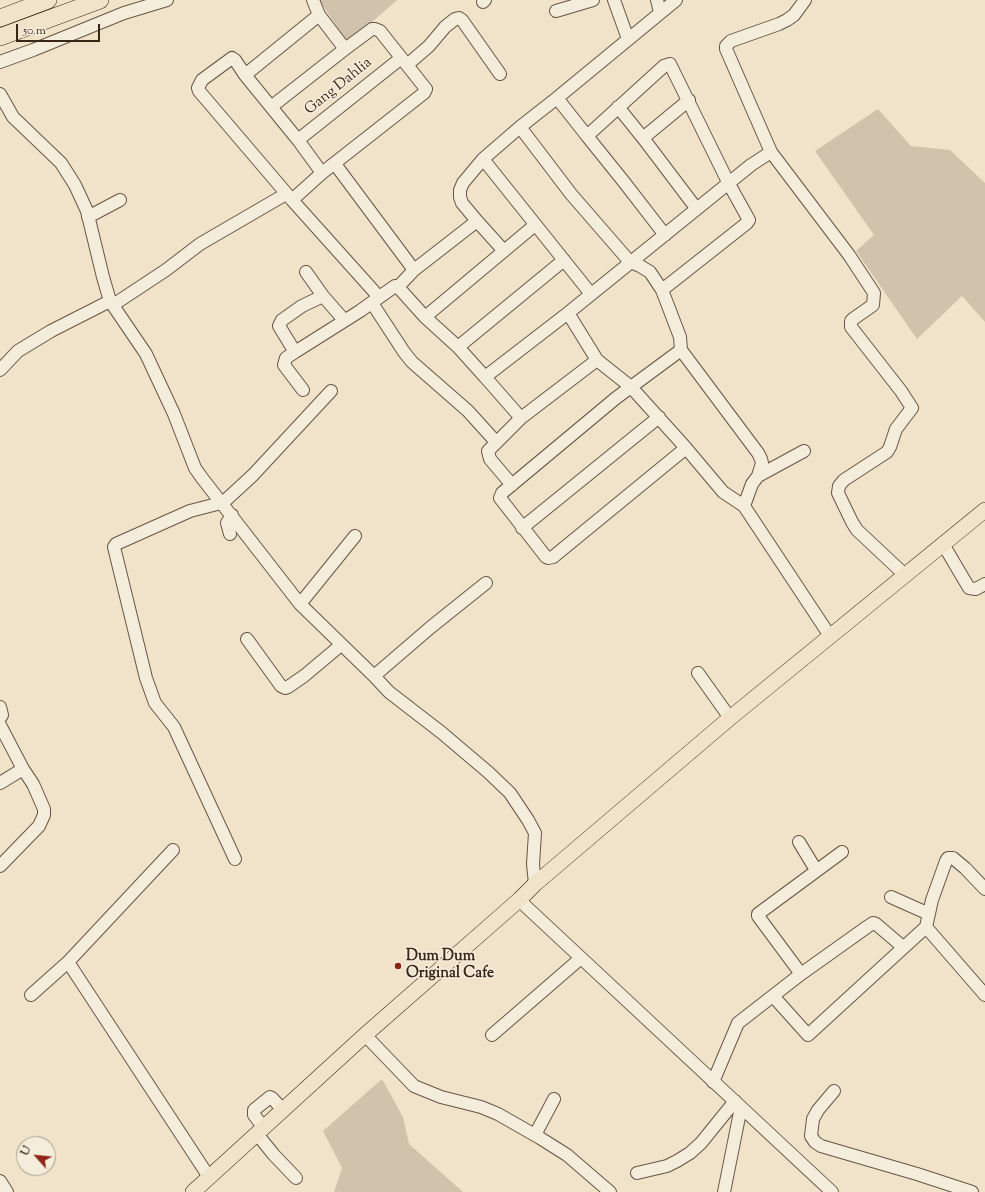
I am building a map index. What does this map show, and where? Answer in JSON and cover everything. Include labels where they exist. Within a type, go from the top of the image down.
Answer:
[{"type":"highway","points":[[0,18],[48,0]]},
{"type":"highway","points":[[0,37],[100,0]]},
{"type":"main road","points":[[193,1192],[365,1035],[527,891],[730,718],[985,510]]},
{"type":"street","points":[[0,62],[124,13],[167,0]]},
{"type":"street","points":[[313,0],[319,15],[345,49]]},
{"type":"street","points":[[556,11],[593,0]]},
{"type":"street","points":[[614,0],[628,39]]},
{"type":"street","points":[[657,0],[660,12]]},
{"type":"street","points":[[504,251],[462,203],[460,190],[463,183],[483,159],[520,127],[676,0]]},
{"type":"street","points":[[805,0],[794,15],[787,20],[731,41],[726,46],[726,52],[771,152],[849,256],[872,290],[874,297],[873,304],[853,319],[850,323],[851,327],[911,406],[911,410],[896,429],[887,452],[844,480],[839,486],[838,493],[857,530],[905,575]]},
{"type":"street","points":[[244,75],[319,15]]},
{"type":"street","name":"Gang Dahlia","points":[[298,140],[404,62],[429,46],[445,27],[455,19],[459,18],[462,20],[500,74]]},
{"type":"street","points":[[0,370],[18,351],[51,331],[111,303],[166,270],[200,244],[289,197],[335,164],[426,91],[425,86],[380,31],[372,29],[271,107]]},
{"type":"street","points":[[322,173],[298,140],[244,75],[235,60],[232,58],[202,80],[198,88],[199,91],[376,300],[404,352],[412,362],[468,411],[496,442]]},
{"type":"street","points":[[587,136],[664,66],[670,64],[729,184],[748,217],[747,223],[662,290]]},
{"type":"street","points":[[0,94],[13,117],[46,147],[66,169],[75,185],[87,211],[111,303],[146,354],[171,407],[195,468],[300,604],[389,692],[442,733],[510,793],[535,833],[533,864],[527,891],[580,958],[832,1192]]},
{"type":"street","points":[[557,98],[665,235]]},
{"type":"street","points":[[643,138],[689,100]]},
{"type":"street","points":[[618,107],[696,208]]},
{"type":"street","points":[[0,116],[13,117]]},
{"type":"street","points":[[520,127],[571,194],[630,262],[650,272],[662,290],[680,337],[681,350],[758,454],[762,463],[758,476],[752,484],[744,506]]},
{"type":"street","points":[[485,377],[568,313],[665,235],[696,208],[729,184],[751,165],[771,152]]},
{"type":"street","points":[[483,159],[591,294]]},
{"type":"street","points":[[335,164],[414,270]]},
{"type":"street","points":[[88,217],[120,200]]},
{"type":"street","points":[[304,390],[284,365],[286,358],[376,300],[395,286],[398,287],[414,270],[477,221]]},
{"type":"street","points":[[425,317],[535,225]]},
{"type":"street","points":[[458,347],[564,260]]},
{"type":"street","points":[[306,272],[344,320]]},
{"type":"street","points":[[398,287],[425,317],[458,347],[521,418]]},
{"type":"street","points":[[295,352],[279,326],[280,323],[302,306],[324,296]]},
{"type":"street","points":[[568,313],[597,360],[631,387],[659,417],[723,492],[744,506],[830,636]]},
{"type":"street","points":[[681,350],[631,387],[502,493],[500,498],[546,557],[553,557],[686,448]]},
{"type":"street","points":[[512,485],[490,459],[488,455],[490,448],[521,418],[597,360]]},
{"type":"street","points":[[235,859],[174,727],[155,703],[146,678],[114,547],[116,544],[190,512],[221,502],[230,496],[253,475],[331,391]]},
{"type":"street","points":[[522,528],[659,417]]},
{"type":"street","points":[[758,476],[804,451]]},
{"type":"street","points":[[230,534],[227,524],[232,515]]},
{"type":"street","points":[[300,604],[355,536]]},
{"type":"street","points":[[943,544],[970,588],[976,589],[985,584]]},
{"type":"street","points":[[374,676],[431,627],[486,583]]},
{"type":"street","points":[[247,639],[281,686],[285,688],[304,676],[341,644]]},
{"type":"street","points":[[698,673],[730,718]]},
{"type":"street","points":[[0,707],[2,716],[0,718]]},
{"type":"street","points":[[0,725],[44,809],[44,815],[39,826],[0,866]]},
{"type":"street","points":[[0,783],[23,769]]},
{"type":"street","points":[[799,842],[816,870]]},
{"type":"street","points":[[31,995],[68,962],[173,850]]},
{"type":"street","points":[[801,974],[758,914],[842,852]]},
{"type":"street","points":[[773,996],[808,1035],[926,927],[943,867],[948,858],[953,858],[965,868],[985,889]]},
{"type":"street","points":[[891,897],[929,914]]},
{"type":"street","points":[[713,1082],[738,1023],[801,974],[873,923],[903,947]]},
{"type":"street","points":[[926,927],[985,996]]},
{"type":"street","points":[[492,1035],[580,958]]},
{"type":"street","points":[[68,962],[210,1177]]},
{"type":"street","points":[[365,1035],[414,1086],[441,1098],[481,1107],[498,1114],[567,1155],[610,1192]]},
{"type":"street","points":[[834,1091],[818,1110],[813,1119],[811,1136],[815,1142],[822,1146],[972,1192]]},
{"type":"street","points":[[535,1135],[554,1099]]},
{"type":"street","points":[[637,1173],[667,1166],[690,1153],[738,1104]]},
{"type":"street","points":[[724,1192],[738,1104]]},
{"type":"street","points":[[261,1131],[274,1155],[296,1178]]},
{"type":"street","points":[[0,1182],[6,1192]]},
{"type":"shaded area","points":[[319,0],[397,0],[348,43]]},
{"type":"shaded area","points":[[878,109],[911,146],[950,150],[985,183],[985,322],[962,296],[917,339],[856,251],[874,235],[815,151]]},
{"type":"shaded area","points":[[382,1079],[403,1117],[409,1144],[463,1192],[334,1192],[342,1168],[323,1131]]},
{"type":"place","name":"Dum Dum Original Cafe","points":[[398,966]]}]
